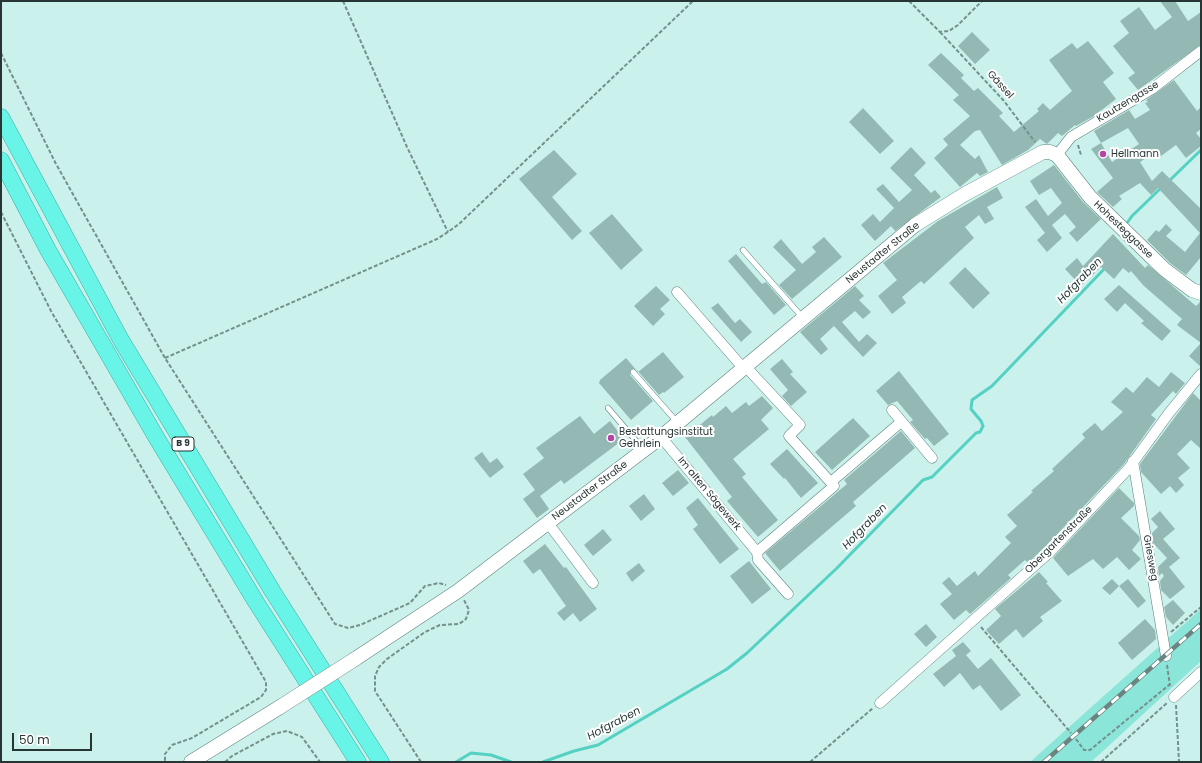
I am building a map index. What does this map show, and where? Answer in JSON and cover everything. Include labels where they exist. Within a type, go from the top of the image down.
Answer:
[{"type":"highway","name":"B 9","points":[[1,117],[125,347],[273,592],[381,762]]},
{"type":"highway","name":"B 9","points":[[1,160],[48,250],[156,437],[256,602],[358,762]]},
{"type":"main road","points":[[1043,152],[1057,155]]},
{"type":"main road","name":"Neustadter Straße","points":[[191,762],[355,659],[458,591],[661,437],[915,225],[965,194],[1043,152]]},
{"type":"main road","name":"Hohesteggasse","points":[[1057,155],[1090,197],[1164,270],[1192,290],[1201,293]]},
{"type":"street","name":"Kautzengasse","points":[[1057,155],[1071,136],[1152,89],[1201,51]]},
{"type":"street","points":[[677,292],[745,368],[800,425],[789,436],[834,486],[757,552]]},
{"type":"street","name":"Obergartenstraße","points":[[880,703],[1050,552],[1129,468],[1169,413],[1201,374]]},
{"type":"street","points":[[892,410],[932,458]]},
{"type":"street","points":[[831,482],[901,422]]},
{"type":"street","name":"Im alten Sägewerk","points":[[661,437],[757,552],[758,560],[788,594]]},
{"type":"street","name":"Griesweg","points":[[1134,461],[1166,656]]},
{"type":"street","name":"Neustadter Straße","points":[[548,523],[593,583]]},
{"type":"street","points":[[1174,696],[1201,672]]},
{"type":"lane","points":[[743,250],[804,319]]},
{"type":"lane","points":[[633,372],[678,423]]},
{"type":"lane","points":[[608,408],[644,450]]},
{"type":"path","points":[[343,1],[407,148],[448,232]]},
{"type":"path","points":[[165,358],[437,239],[460,224],[693,1]]},
{"type":"path","name":"Gässel","points":[[909,1],[1004,101],[1043,152]]},
{"type":"path","points":[[940,32],[950,31],[982,1]]},
{"type":"path","points":[[1,52],[56,164],[165,358],[335,624],[348,628],[360,625],[410,603],[425,586],[432,584],[439,583],[458,591],[465,600],[469,610],[466,619],[459,624],[440,625],[425,632],[387,659],[379,667],[375,676],[375,691],[421,762]]},
{"type":"path","points":[[1,212],[51,311],[266,682],[266,690],[261,697],[192,738],[172,744],[165,754],[165,762]]},
{"type":"path","points":[[1164,638],[1201,607]]},
{"type":"path","points":[[974,619],[1071,733]]},
{"type":"path","points":[[1166,656],[1169,685],[1174,696],[1177,714],[1179,762]]},
{"type":"path","points":[[1076,739],[1084,750],[1090,750],[1169,685]]},
{"type":"path","points":[[1101,762],[1174,696]]},
{"type":"path","points":[[810,762],[880,703]]},
{"type":"path","points":[[225,762],[232,756],[273,734],[287,731],[294,732],[302,737],[320,762]]},
{"type":"green space","points":[[1201,609],[1201,661],[1091,762],[1030,762]]},
{"type":"building","points":[[1160,1],[1175,1],[1188,21],[1201,12],[1201,45],[1138,90],[1128,78],[1135,73],[1113,46],[1129,33],[1120,21],[1139,7],[1155,30],[1172,17]]},
{"type":"building","points":[[972,32],[990,50],[975,64],[958,46]]},
{"type":"building","points":[[1088,41],[1114,73],[1103,82],[1116,99],[1094,116],[1076,126],[1075,125],[1062,136],[1058,133],[1047,144],[1040,139],[1028,150],[1002,165],[980,130],[975,131],[960,145],[975,159],[979,155],[988,172],[980,176],[977,173],[960,187],[934,158],[948,145],[943,139],[970,116],[953,100],[959,95],[928,65],[941,53],[964,75],[961,78],[974,91],[978,88],[1003,113],[999,116],[1014,132],[1039,111],[1037,109],[1043,103],[1050,110],[1072,91],[1049,60],[1072,43],[1077,49]]},
{"type":"building","points":[[1174,80],[1197,111],[1201,107],[1201,129],[1196,133],[1201,139],[1201,146],[1186,158],[1176,145],[1161,156],[1157,151],[1140,162],[1152,181],[1162,171],[1201,209],[1201,257],[1186,275],[1170,263],[1147,240],[1156,230],[1159,232],[1166,224],[1172,230],[1166,236],[1185,252],[1200,233],[1158,188],[1151,195],[1140,183],[1119,196],[1122,199],[1113,207],[1097,192],[1113,178],[1091,149],[1101,143],[1094,131],[1129,110],[1135,119],[1150,110],[1145,103],[1148,102],[1146,100]],"holes":[[[1128,128],[1139,144],[1112,162],[1101,143]]]},
{"type":"building","points":[[863,108],[894,141],[880,154],[849,122]]},
{"type":"building","points":[[911,147],[926,163],[914,175],[931,193],[935,190],[941,197],[895,231],[891,226],[875,241],[861,225],[873,214],[880,222],[894,208],[876,189],[883,184],[899,202],[912,190],[890,168]]},
{"type":"building","points":[[554,150],[577,174],[552,197],[582,231],[572,240],[519,179]]},
{"type":"building","points":[[1054,165],[1083,202],[1101,219],[1077,242],[1069,233],[1076,227],[1065,214],[1052,225],[1062,238],[1047,252],[1037,240],[1045,233],[1025,207],[1036,199],[1048,216],[1062,203],[1051,188],[1039,195],[1030,181]]},
{"type":"building","points":[[997,187],[1003,198],[987,207],[994,219],[985,224],[979,215],[965,227],[974,238],[924,284],[921,281],[902,297],[906,303],[892,314],[878,296],[897,280],[883,263],[938,221]]},
{"type":"building","points":[[612,214],[643,250],[621,270],[589,233]]},
{"type":"building","points":[[1113,234],[1145,268],[1148,265],[1196,306],[1201,301],[1201,343],[1177,325],[1182,319],[1144,286],[1131,271],[1129,273],[1123,268],[1114,279],[1101,267],[1081,286],[1065,269],[1077,258],[1083,266]]},
{"type":"building","points":[[824,237],[842,257],[792,299],[779,285],[796,270],[773,247],[781,239],[802,264],[816,252],[812,247]]},
{"type":"building","points":[[736,254],[762,284],[766,282],[786,305],[774,315],[728,261]]},
{"type":"building","points":[[965,267],[990,293],[973,309],[949,283]]},
{"type":"building","points":[[1119,285],[1171,331],[1162,341],[1141,323],[1144,321],[1125,303],[1117,312],[1104,299]]},
{"type":"building","points":[[656,286],[670,300],[660,309],[665,314],[653,326],[634,306]]},
{"type":"building","points":[[855,286],[864,296],[859,300],[871,312],[863,319],[855,311],[842,322],[859,342],[867,334],[877,343],[863,357],[834,326],[820,339],[828,349],[821,355],[800,332]]},
{"type":"building","points":[[718,303],[735,323],[740,319],[752,332],[741,342],[711,308]]},
{"type":"building","points":[[1201,343],[1201,367],[1189,356]]},
{"type":"building","points":[[663,352],[684,377],[664,393],[663,392],[659,395],[638,372]]},
{"type":"building","points":[[626,358],[635,369],[631,369],[630,375],[653,401],[631,420],[599,383],[600,380]]},
{"type":"building","points":[[782,359],[793,372],[790,374],[807,392],[791,406],[782,396],[788,390],[770,369]]},
{"type":"building","points":[[899,371],[949,434],[934,446],[927,438],[925,439],[910,422],[913,420],[897,401],[888,405],[876,391]]},
{"type":"building","points":[[1171,372],[1185,383],[1176,394],[1173,391],[1151,415],[1156,419],[1124,464],[1028,563],[1025,560],[1008,575],[1011,578],[970,614],[966,610],[954,620],[940,604],[952,594],[942,583],[949,577],[957,586],[975,571],[978,576],[1011,543],[1005,537],[1017,526],[1007,515],[1033,492],[1031,491],[1054,471],[1052,469],[1085,438],[1082,434],[1095,423],[1102,431],[1123,412],[1111,402],[1126,387],[1133,393],[1147,377],[1159,387]]},
{"type":"building","points":[[1193,393],[1201,401],[1201,449],[1191,440],[1177,454],[1190,468],[1178,478],[1184,485],[1176,493],[1170,486],[1161,494],[1141,472],[1140,464]]},
{"type":"building","points":[[762,396],[773,408],[761,420],[769,429],[733,459],[746,474],[742,477],[778,520],[758,537],[727,501],[732,497],[685,437],[712,415],[713,417],[726,406],[732,413],[746,402],[749,406]]},
{"type":"building","points":[[580,416],[594,434],[610,421],[624,439],[564,484],[561,480],[540,496],[549,509],[537,518],[523,499],[535,490],[523,474],[544,458],[536,448]]},
{"type":"building","points":[[853,418],[870,436],[832,470],[815,452]]},
{"type":"building","points":[[901,431],[915,448],[853,502],[856,506],[780,571],[765,553],[847,484],[844,480]]},
{"type":"building","points":[[787,449],[818,483],[801,498],[785,478],[784,479],[770,464]]},
{"type":"building","points":[[482,452],[490,463],[497,458],[504,467],[490,478],[474,458]]},
{"type":"building","points":[[678,470],[689,483],[673,496],[662,483]]},
{"type":"building","points":[[1119,488],[1134,503],[1134,506],[1121,518],[1139,536],[1140,540],[1132,550],[1141,559],[1129,570],[1117,557],[1103,569],[1093,559],[1068,576],[1053,558]]},
{"type":"building","points":[[644,494],[655,509],[641,521],[629,506]]},
{"type":"building","points":[[698,498],[739,549],[720,564],[693,529],[698,525],[686,508]]},
{"type":"building","points":[[1160,511],[1175,529],[1163,539],[1180,558],[1169,567],[1185,587],[1170,599],[1161,590],[1160,581],[1164,576],[1162,573],[1159,576],[1158,567],[1167,558],[1153,543],[1152,533],[1158,527],[1151,519]]},
{"type":"building","points":[[603,529],[612,540],[593,556],[584,545]]},
{"type":"building","points":[[545,544],[564,568],[566,567],[597,609],[580,622],[573,613],[564,621],[557,613],[566,606],[540,569],[533,574],[523,561]]},
{"type":"building","points":[[749,561],[771,589],[752,604],[730,576]]},
{"type":"building","points":[[639,563],[645,571],[632,582],[626,573]]},
{"type":"building","points":[[1039,572],[1048,582],[1046,583],[1062,601],[1040,617],[1043,621],[1023,638],[1016,629],[999,644],[986,630],[1001,616],[995,609]]},
{"type":"building","points":[[1112,579],[1119,586],[1110,595],[1102,588]]},
{"type":"building","points":[[1128,579],[1146,601],[1138,608],[1119,586]]},
{"type":"building","points":[[1173,600],[1185,613],[1173,625],[1166,617],[1164,607]]},
{"type":"building","points":[[1145,619],[1155,630],[1156,639],[1132,660],[1118,643]]},
{"type":"building","points":[[926,624],[937,637],[926,647],[914,634]]},
{"type":"building","points":[[963,642],[971,651],[966,655],[978,669],[991,658],[1021,695],[1001,711],[980,685],[973,690],[960,673],[944,687],[933,674],[956,656],[952,650]]},
{"type":"waterway","name":"Hofgraben","points":[[1169,181],[1201,150]]},
{"type":"waterway","name":"Hofgraben","points":[[1127,223],[1132,216],[1162,187]]},
{"type":"waterway","name":"Hofgraben","points":[[543,762],[574,751],[598,745],[727,669],[747,653],[837,568],[923,480],[932,477],[976,433],[980,432],[983,426],[981,421],[971,409],[972,400],[992,386],[1106,267]]},
{"type":"waterway","name":"Hofgraben","points":[[456,762],[471,753],[491,755],[511,762]]},
{"type":"railway","points":[[1044,762],[1201,624]]},
{"type":"place","name":"Hellmann","points":[[1103,154]]},
{"type":"place","name":"Bestattungsinstitut Gehrlein","points":[[611,438]]}]
